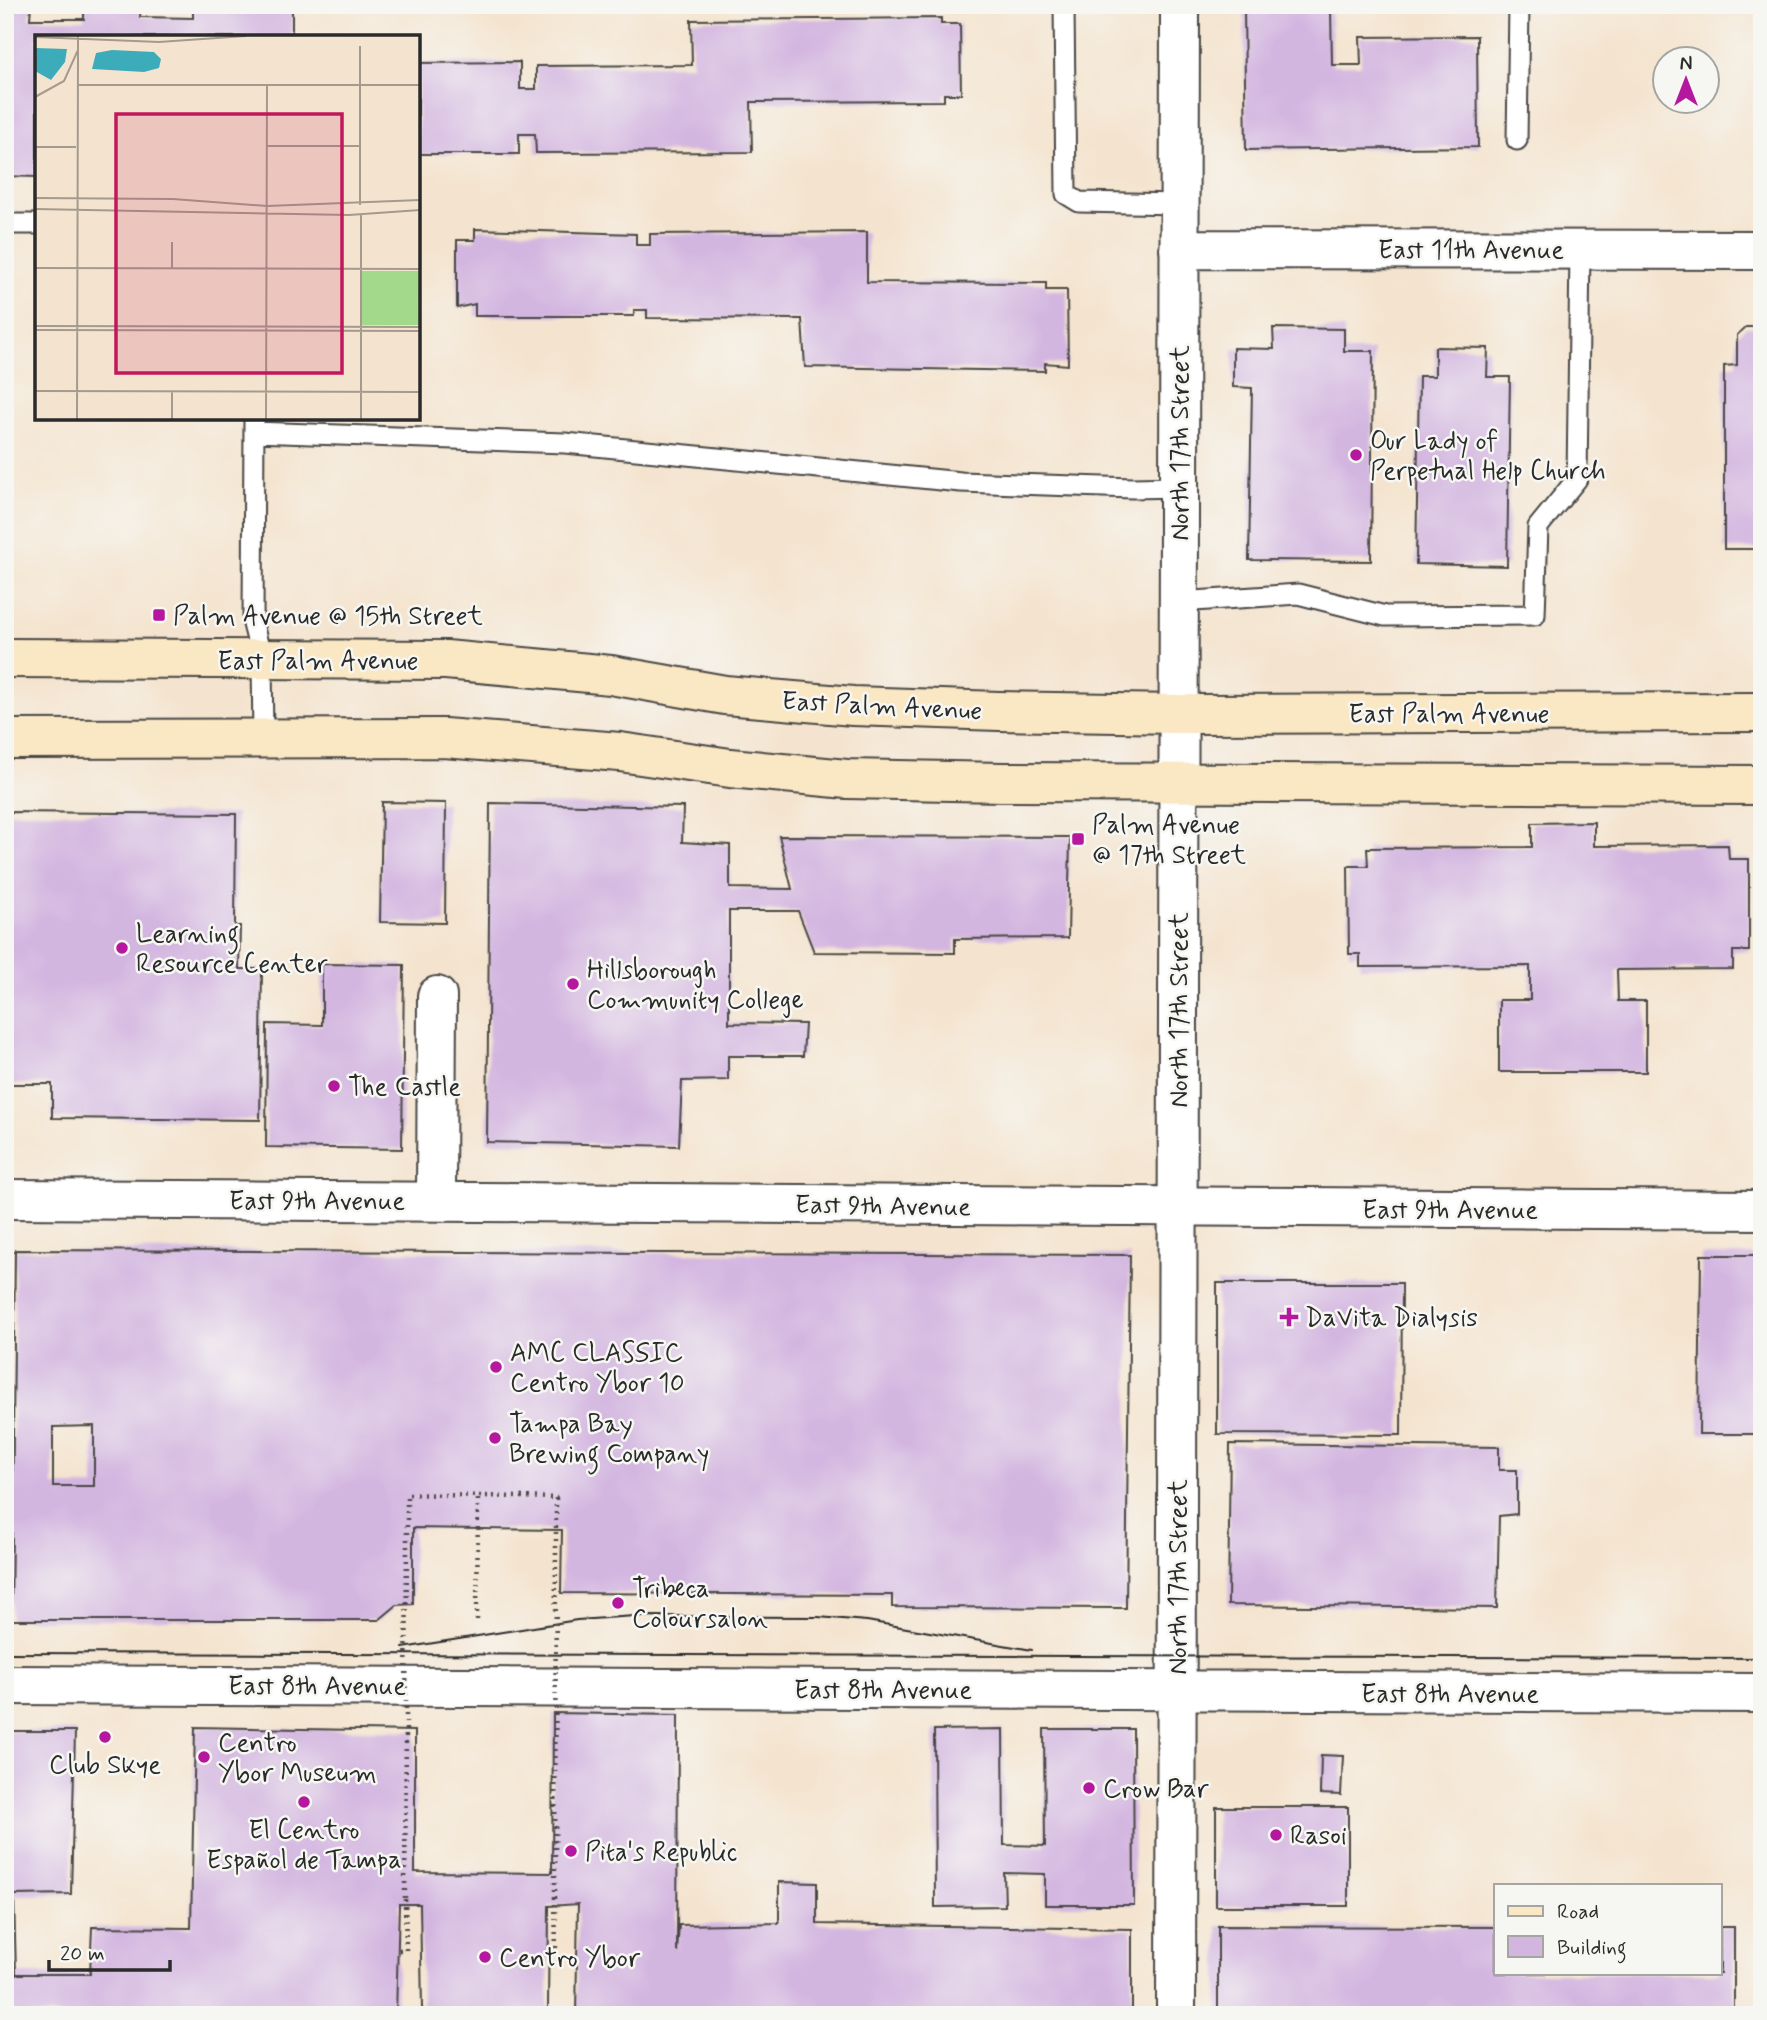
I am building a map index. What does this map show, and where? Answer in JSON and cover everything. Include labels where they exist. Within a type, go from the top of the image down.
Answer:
[{"type":"street","name":"North 17th Street","points":[[1176,2015],[1180,5]]},
{"type":"street","name":"East 11th Avenue","points":[[1179,249],[1762,250]]},
{"type":"street","name":"East Palm Avenue","points":[[5,658],[446,660],[611,675],[725,695],[853,706],[1179,714],[1762,712]]},
{"type":"street","points":[[5,739],[444,738],[620,752],[730,768],[847,779],[1762,785]]},
{"type":"street","points":[[436,1200],[437,996]]},
{"type":"street","name":"East 9th Avenue","points":[[5,1199],[1762,1210]]},
{"type":"street","name":"East 8th Avenue","points":[[5,1685],[477,1685],[1762,1693]]},
{"type":"lane","points":[[1065,5],[1066,194],[1079,202],[1179,204]]},
{"type":"lane","points":[[1517,141],[1519,5]]},
{"type":"lane","points":[[5,224],[35,224]]},
{"type":"lane","points":[[1179,602],[1298,594],[1385,616],[1535,615],[1538,527],[1577,479],[1580,250]]},
{"type":"lane","points":[[263,738],[261,660],[253,624],[254,425],[565,443],[961,482],[1179,487]]},
{"type":"path","points":[[399,1950],[406,1950],[407,1494],[556,1498],[556,1951],[545,1952]]},
{"type":"path","points":[[477,1619],[478,1495]]},
{"type":"building","points":[[5,5],[31,5],[30,19],[84,19],[84,5],[141,5],[140,17],[193,18],[193,5],[292,5],[292,35],[35,35],[35,177],[5,176]]},
{"type":"building","points":[[1331,10],[1332,65],[1361,65],[1360,37],[1477,36],[1478,147],[1246,150],[1244,11]]},
{"type":"building","points":[[941,18],[941,24],[960,24],[961,94],[944,94],[944,101],[751,102],[752,152],[536,153],[535,134],[519,134],[519,154],[420,154],[420,63],[520,62],[520,89],[536,89],[536,66],[692,65],[691,20]]},
{"type":"building","points":[[475,229],[636,234],[636,245],[650,245],[650,234],[867,232],[867,282],[1046,283],[1046,290],[1067,290],[1068,365],[1045,363],[1045,371],[805,367],[802,319],[647,318],[647,310],[634,310],[634,316],[475,316],[475,304],[457,308],[457,240],[475,240]]},
{"type":"building","points":[[1746,327],[1762,327],[1762,549],[1724,549],[1724,366],[1737,365],[1737,335]]},
{"type":"building","points":[[1273,328],[1344,329],[1344,351],[1373,351],[1371,561],[1249,560],[1252,388],[1233,387],[1233,348],[1274,349]]},
{"type":"building","points":[[1435,347],[1488,348],[1487,377],[1510,377],[1507,566],[1416,564],[1419,376],[1435,376]]},
{"type":"building","points":[[382,802],[446,803],[445,923],[380,922]]},
{"type":"building","points":[[490,803],[683,807],[682,842],[730,845],[730,888],[792,889],[779,836],[1070,837],[1068,938],[955,939],[955,953],[814,952],[798,911],[729,911],[729,1023],[805,1024],[803,1056],[728,1056],[728,1080],[682,1081],[679,1146],[487,1142]]},
{"type":"building","name":"Learning Resource Center","points":[[5,812],[236,814],[235,926],[240,926],[239,969],[262,969],[260,1120],[52,1118],[52,1084],[5,1084]]},
{"type":"building","points":[[1594,822],[1594,846],[1728,845],[1729,859],[1749,859],[1749,951],[1733,951],[1733,969],[1617,970],[1618,1001],[1646,1001],[1646,1072],[1499,1072],[1499,1000],[1530,1000],[1530,966],[1360,967],[1360,954],[1349,954],[1348,866],[1368,866],[1367,848],[1532,847],[1532,823]]},
{"type":"building","name":"The Castle","points":[[322,964],[404,965],[402,1149],[266,1147],[267,1024],[322,1025]]},
{"type":"building","points":[[15,1250],[1130,1255],[1126,1608],[892,1607],[892,1595],[561,1593],[562,1530],[413,1528],[413,1604],[397,1605],[379,1620],[11,1620]],"holes":[[[94,1426],[94,1486],[53,1486],[53,1427]]]},
{"type":"building","points":[[1701,1255],[1762,1255],[1762,1434],[1699,1434]]},
{"type":"building","points":[[1217,1283],[1402,1283],[1401,1435],[1217,1434]]},
{"type":"building","points":[[1230,1444],[1499,1447],[1499,1470],[1517,1470],[1517,1514],[1499,1516],[1497,1608],[1228,1605]]},
{"type":"building","points":[[553,1713],[678,1715],[677,1952],[679,1925],[779,1923],[779,1882],[817,1883],[817,1924],[1132,1929],[1132,2015],[576,2015],[578,1904],[549,1906],[548,2008],[543,2015],[428,2015],[422,2008],[420,1904],[399,1904],[396,2015],[5,2015],[5,1731],[75,1731],[71,1894],[14,1895],[16,1974],[90,1974],[92,1927],[191,1928],[195,1727],[415,1731],[415,1872],[552,1873]]},
{"type":"building","points":[[1003,1729],[1004,1845],[1045,1846],[1044,1729],[1133,1729],[1134,1905],[1045,1905],[1045,1874],[1004,1873],[1005,1906],[935,1907],[934,1730]]},
{"type":"building","points":[[1321,1755],[1343,1756],[1341,1795],[1320,1794]]},
{"type":"building","points":[[1216,1807],[1348,1807],[1348,1906],[1216,1906]]},
{"type":"building","points":[[1218,1926],[1494,1927],[1494,1974],[1722,1974],[1722,1927],[1734,1927],[1734,2015],[1218,2015]]},
{"type":"tram line","points":[[403,1648],[577,1620],[635,1616],[818,1617],[867,1621],[1032,1650]]},
{"type":"tram line","points":[[5,1653],[1762,1658]]},
{"type":"place","name":"Our Lady of Perpetual Help Church","points":[[1356,455]]},
{"type":"place","name":"Palm Avenue @ 15th Street","points":[[159,615]]},
{"type":"place","name":"Palm Avenue @ 17th Street","points":[[1078,839]]},
{"type":"place","name":"Learning Resource Center","points":[[122,948]]},
{"type":"place","name":"Hillsborough Community College","points":[[573,984]]},
{"type":"place","name":"The Castle","points":[[334,1086]]},
{"type":"place","name":"DaVita Dialysis","points":[[1289,1317]]},
{"type":"place","name":"AMC CLASSIC Centro Ybor 10","points":[[496,1367]]},
{"type":"place","name":"Tampa Bay Brewing Company","points":[[495,1438]]},
{"type":"place","name":"Tribeca Coloursalon","points":[[618,1603]]},
{"type":"place","name":"Club Skye","points":[[105,1737]]},
{"type":"place","name":"Centro Ybor Museum","points":[[204,1757]]},
{"type":"place","name":"Crow Bar","points":[[1089,1788]]},
{"type":"place","name":"El Centro Español de Tampa","points":[[304,1802]]},
{"type":"place","name":"Rasoi","points":[[1276,1835]]},
{"type":"place","name":"Pita's Republic","points":[[571,1851]]},
{"type":"place","name":"Centro Ybor","points":[[485,1957]]}]
